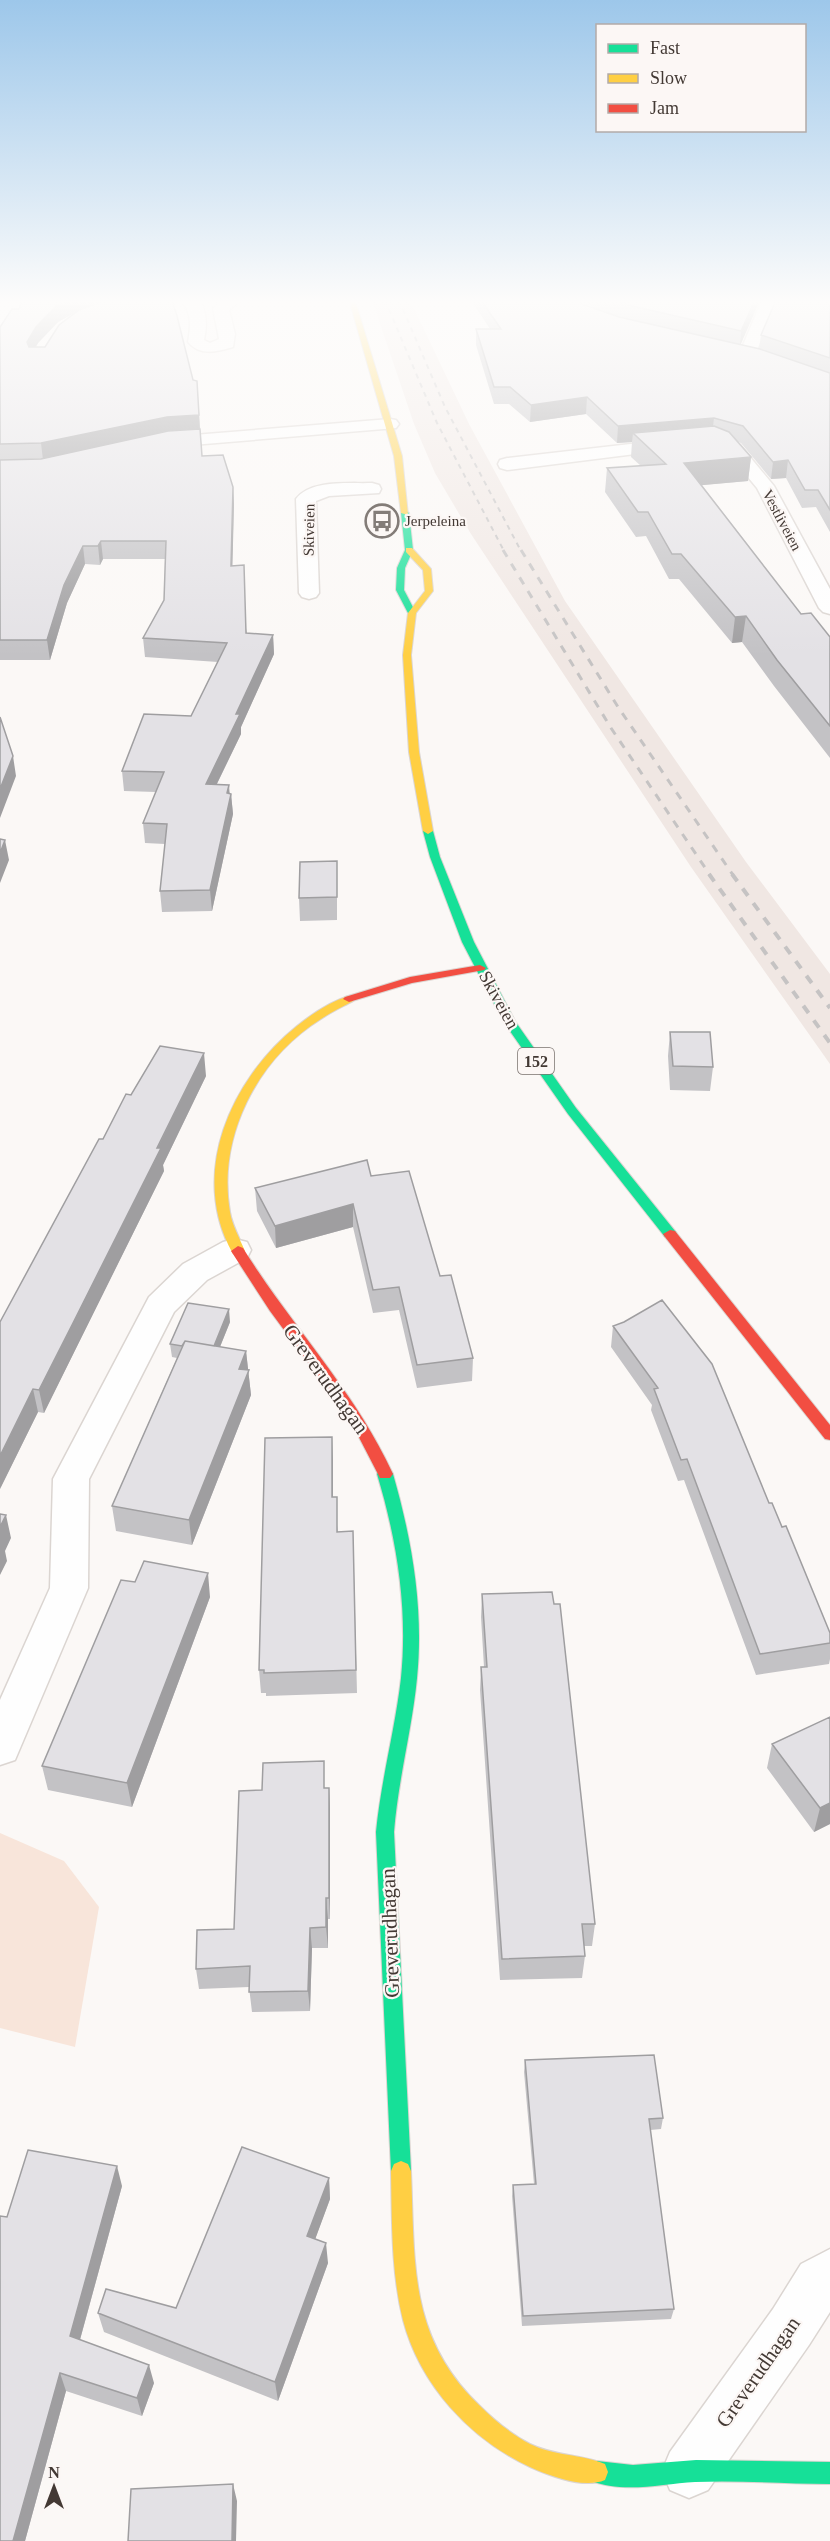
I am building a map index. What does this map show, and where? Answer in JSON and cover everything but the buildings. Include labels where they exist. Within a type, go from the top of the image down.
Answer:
[{"type":"main road","points":[[388,419],[398,456],[409,550],[401,568],[400,590],[412,613]]},
{"type":"main road","name":"Skiveien","points":[[409,550],[427,569],[429,591],[412,613],[407,655],[414,752],[421,801],[444,885],[480,968],[525,1045],[566,1103],[830,1435]]},
{"type":"main road","name":"Greverudhagan","points":[[480,968],[403,980],[352,995],[309,1021],[275,1051],[255,1077],[228,1129],[220,1163],[220,1198],[235,1250],[266,1298],[345,1396],[374,1445],[391,1493],[408,1582],[410,1672],[386,1820],[395,2067],[410,2305],[421,2346],[447,2388],[490,2431],[543,2461],[625,2477],[689,2471],[830,2473]]},
{"type":"street","points":[[137,446],[169,441],[390,424]]},
{"type":"street","name":"Vestliveien","points":[[507,464],[577,458],[683,443],[712,442],[734,449],[765,486],[830,608]]},
{"type":"street","name":"Skiveien","points":[[309,593],[306,499],[325,491],[372,489]]},
{"type":"street","points":[[0,1747],[69,1588],[71,1479],[161,1305],[195,1272],[235,1250]]},
{"type":"street","name":"Greverudhagan","points":[[689,2471],[791,2327],[819,2282],[830,2275]]},
{"type":"shaded area","points":[[412,419],[466,419],[565,601],[746,862],[830,974],[830,1064],[691,867],[471,534],[435,473]]},
{"type":"shaded area","points":[[0,1833],[64,1861],[99,1907],[75,2047],[0,2028]]},
{"type":"railway","points":[[435,419],[504,551]]},
{"type":"railway","points":[[451,419],[521,551]]},
{"type":"railway","points":[[503,550],[611,728],[710,875]]},
{"type":"railway","points":[[521,550],[618,707],[733,875]]},
{"type":"railway","points":[[709,874],[830,1043]]},
{"type":"railway","points":[[732,874],[830,1008]]},
{"type":"traffic: fast","points":[[405,513],[409,550],[401,568],[400,590],[412,613]]},
{"type":"traffic: fast","points":[[428,831],[435,857],[468,942],[509,1021],[572,1111],[670,1234]]},
{"type":"traffic: fast","points":[[385,1474],[403,1548],[411,1628],[409,1678],[389,1793],[385,1832],[401,2171]]},
{"type":"traffic: fast","points":[[597,2472],[633,2476],[696,2471],[830,2473]]},
{"type":"traffic: slow","points":[[387,419],[398,456],[405,513]]},
{"type":"traffic: slow","points":[[409,550],[427,569],[429,591],[412,613],[407,655],[414,752],[428,831]]},
{"type":"traffic: slow","points":[[238,1251],[224,1214],[220,1177],[226,1140],[239,1104],[259,1070],[285,1041],[316,1017],[349,999]]},
{"type":"traffic: slow","points":[[401,2171],[404,2246],[410,2303],[421,2343],[432,2365],[463,2405],[502,2439],[522,2452],[556,2465],[597,2472]]},
{"type":"traffic: jam","points":[[349,999],[410,980],[480,968]]},
{"type":"traffic: jam","points":[[670,1234],[830,1435]]},
{"type":"traffic: jam","points":[[238,1251],[275,1307],[354,1414],[385,1474]]},
{"type":"place","name":"Jerpeleina","points":[[382,521]]}]
